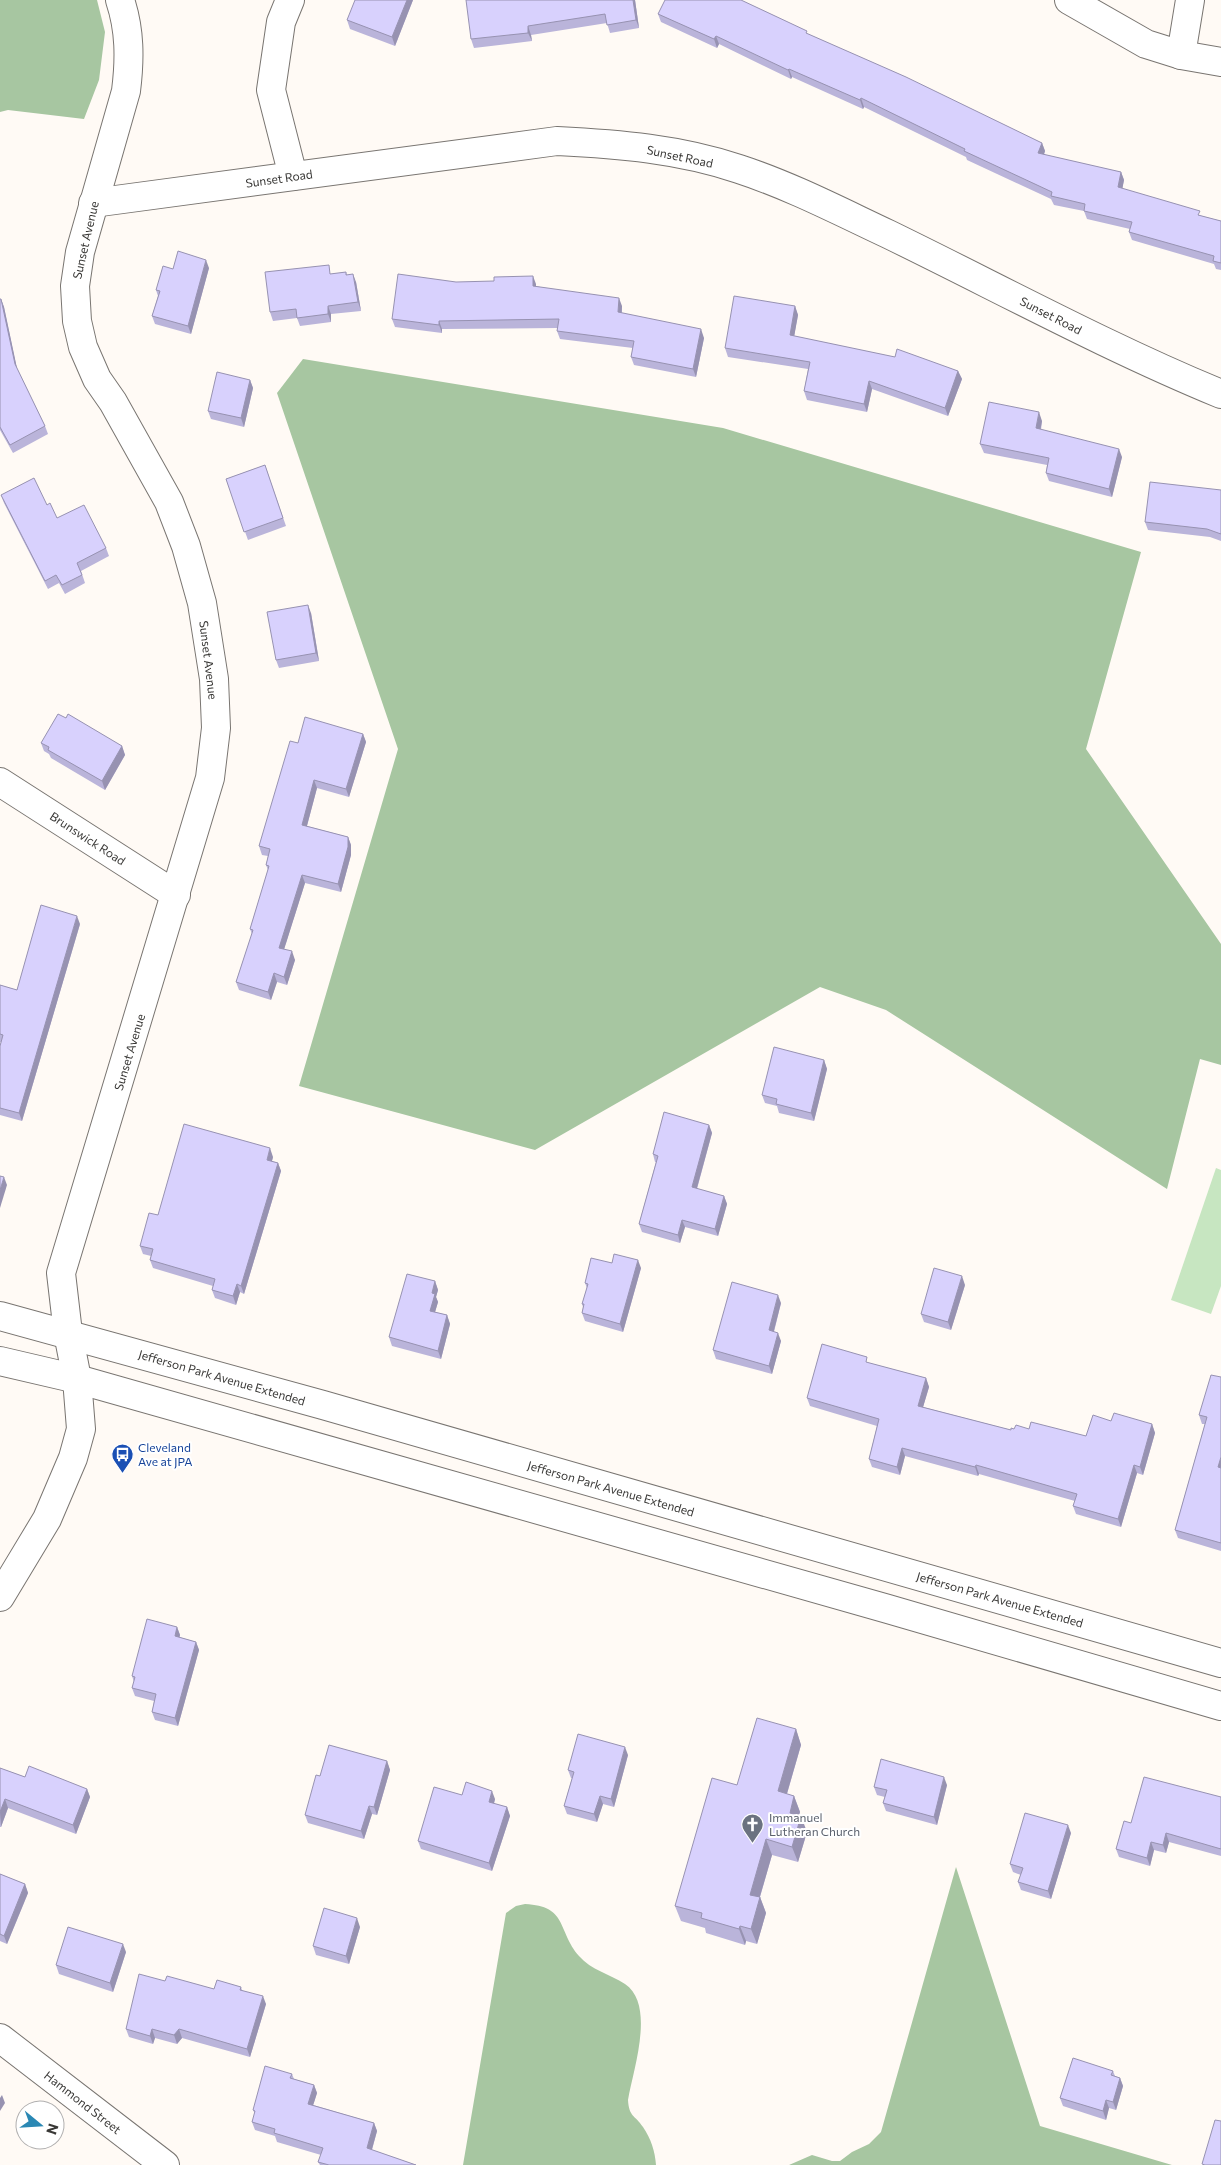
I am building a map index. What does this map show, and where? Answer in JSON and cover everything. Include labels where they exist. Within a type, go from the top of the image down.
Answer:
[{"type":"street","name":"Sunset Avenue","points":[[0,1597],[47,1519],[73,1458],[82,1429],[77,1379],[68,1333],[61,1274],[210,778],[216,728],[214,679],[202,603],[186,546],[168,502],[113,402],[97,379],[83,347],[77,321],[75,286],[80,252],[127,82],[130,63],[127,22],[120,0]]},
{"type":"street","points":[[290,0],[281,22],[271,90],[294,176]]},
{"type":"street","points":[[1069,0],[1146,44],[1181,55],[1221,62]]},
{"type":"street","points":[[1181,55],[1190,0]]},
{"type":"street","name":"Sunset Road","points":[[93,203],[557,141],[623,145],[688,155],[738,169],[800,192],[973,275],[1152,366],[1221,394]]},
{"type":"street","name":"Brunswick Road","points":[[0,782],[176,895]]},
{"type":"street","name":"Jefferson Park Avenue Extended","points":[[0,1316],[68,1333],[1221,1663]]},
{"type":"street","points":[[0,1361],[77,1379],[888,1609],[1221,1706]]},
{"type":"street","points":[[888,1609],[899,1570]]},
{"type":"street","name":"Hammond Street","points":[[0,2038],[165,2165]]},
{"type":"green space","points":[[0,0],[97,0],[105,32],[99,80],[84,119],[8,110],[0,112]]},
{"type":"green space","points":[[303,359],[723,428],[1141,552],[1086,749],[1221,944],[1221,1065],[1200,1059],[1167,1189],[886,1010],[820,987],[535,1150],[299,1086],[398,749],[277,393]]},
{"type":"green space","points":[[1216,1168],[1221,1170],[1221,1286],[1211,1314],[1171,1300]]},
{"type":"green space","points":[[956,1867],[1040,2126],[1172,2165],[789,2165],[812,2155],[832,2161],[840,2161],[852,2152],[869,2144],[881,2132]]},
{"type":"green space","points":[[525,1904],[548,1909],[555,1914],[579,1956],[595,1968],[625,1984],[634,1994],[639,2007],[641,2022],[640,2039],[628,2100],[631,2113],[648,2136],[654,2150],[656,2165],[463,2165],[506,1913],[516,1906]]},
{"type":"building","points":[[355,0],[407,0],[392,37],[347,20]]},
{"type":"building","points":[[466,0],[633,0],[636,20],[607,25],[605,14],[528,26],[528,33],[471,39]]},
{"type":"building","points":[[665,0],[741,0],[807,31],[806,33],[906,77],[1042,143],[1038,153],[1121,172],[1118,187],[1200,211],[1198,215],[1221,221],[1221,263],[1213,261],[1214,256],[1129,232],[1132,222],[1084,211],[1085,204],[1051,196],[1052,192],[964,151],[965,149],[861,98],[860,100],[788,70],[716,36],[714,39],[658,14]]},
{"type":"building","points":[[178,251],[206,260],[188,326],[152,316],[160,291],[156,290],[163,266],[173,269]]},
{"type":"building","points":[[329,265],[330,274],[346,272],[346,275],[353,274],[358,302],[328,306],[328,314],[297,318],[296,309],[270,312],[265,272]]},
{"type":"building","points":[[398,274],[456,282],[494,281],[494,277],[533,276],[533,286],[619,298],[618,312],[701,329],[693,369],[631,357],[634,341],[557,331],[559,319],[439,321],[439,325],[392,319]]},
{"type":"building","points":[[734,296],[795,306],[790,335],[895,357],[897,349],[958,371],[945,408],[869,381],[864,404],[804,391],[810,362],[725,348]]},
{"type":"building","points":[[0,299],[15,364],[45,426],[10,445],[0,427]]},
{"type":"building","points":[[217,372],[250,380],[241,418],[208,411]]},
{"type":"building","points":[[989,402],[1039,412],[1036,428],[1119,449],[1109,489],[1046,473],[1049,458],[980,444]]},
{"type":"building","points":[[265,465],[283,518],[244,532],[226,479]]},
{"type":"building","points":[[34,478],[47,505],[50,503],[57,518],[84,505],[106,548],[77,563],[82,575],[62,585],[56,575],[45,581],[1,495]]},
{"type":"building","points":[[1150,482],[1221,490],[1221,534],[1207,529],[1145,522]]},
{"type":"building","points":[[308,605],[316,653],[276,660],[267,612]]},
{"type":"building","points":[[58,714],[66,718],[68,714],[122,746],[102,781],[48,750],[49,747],[41,743]]},
{"type":"building","points":[[305,717],[363,734],[346,789],[314,780],[302,825],[348,837],[348,847],[338,884],[302,875],[279,948],[292,951],[284,977],[274,973],[268,992],[236,982],[253,930],[250,929],[269,866],[266,865],[270,849],[259,846],[290,741],[298,743]]},
{"type":"building","points":[[41,905],[77,916],[19,1113],[0,1108],[0,1046],[3,1035],[0,1034],[0,985],[17,990]]},
{"type":"building","points":[[774,1047],[824,1060],[811,1113],[776,1104],[777,1099],[762,1095]]},
{"type":"building","points":[[664,1112],[709,1125],[692,1187],[724,1196],[715,1229],[682,1220],[678,1235],[639,1224],[658,1156],[653,1154]]},
{"type":"building","points":[[184,1124],[270,1148],[267,1160],[278,1163],[241,1286],[237,1284],[233,1296],[212,1290],[215,1279],[150,1260],[153,1249],[140,1246],[149,1213],[158,1215]]},
{"type":"building","points":[[0,1176],[4,1177],[0,1190]]},
{"type":"building","points":[[614,1254],[638,1260],[620,1324],[582,1313],[584,1304],[582,1304],[588,1284],[585,1283],[591,1258],[612,1263]]},
{"type":"building","points":[[934,1268],[962,1276],[948,1322],[921,1314]]},
{"type":"building","points":[[407,1274],[435,1281],[432,1293],[435,1294],[430,1311],[447,1315],[438,1351],[389,1337]]},
{"type":"building","points":[[732,1282],[778,1295],[769,1330],[778,1333],[769,1366],[713,1350]]},
{"type":"building","points":[[822,1344],[867,1357],[866,1362],[926,1378],[918,1406],[1011,1430],[1016,1425],[1029,1429],[1031,1422],[1086,1436],[1093,1415],[1111,1421],[1114,1413],[1152,1424],[1140,1467],[1134,1465],[1118,1519],[1073,1506],[1077,1494],[976,1465],[975,1467],[902,1448],[897,1467],[869,1459],[879,1419],[807,1398]]},
{"type":"building","points":[[1211,1375],[1221,1377],[1221,1457],[1218,1467],[1221,1468],[1221,1543],[1175,1530],[1207,1417],[1199,1415]]},
{"type":"building","points":[[147,1619],[177,1627],[175,1636],[196,1642],[175,1718],[152,1712],[156,1694],[132,1688],[135,1677],[132,1676]]},
{"type":"building","name":"Immanuel Lutheran Church","points":[[757,1718],[796,1729],[778,1791],[794,1796],[790,1813],[801,1816],[792,1847],[766,1839],[750,1895],[760,1897],[751,1929],[740,1926],[739,1929],[701,1918],[702,1913],[675,1906],[712,1778],[737,1785]]},
{"type":"building","points":[[578,1734],[625,1747],[611,1799],[600,1796],[594,1814],[564,1806],[574,1772],[568,1770]]},
{"type":"building","points":[[329,1745],[387,1761],[374,1807],[369,1806],[361,1831],[305,1815],[316,1775],[320,1776]]},
{"type":"building","points":[[881,1759],[944,1777],[934,1817],[883,1803],[887,1790],[874,1787]]},
{"type":"building","points":[[29,1766],[87,1789],[73,1825],[5,1799],[0,1812],[0,1768],[25,1777]]},
{"type":"building","points":[[1144,1777],[1221,1797],[1221,1849],[1166,1833],[1163,1845],[1151,1842],[1147,1858],[1116,1849],[1124,1821],[1131,1823]]},
{"type":"building","points":[[466,1782],[492,1791],[489,1802],[507,1807],[489,1863],[418,1841],[434,1787],[462,1795]]},
{"type":"building","points":[[1025,1813],[1068,1825],[1048,1891],[1018,1882],[1023,1868],[1010,1864]]},
{"type":"building","points":[[0,1874],[25,1884],[4,1936],[0,1934]]},
{"type":"building","points":[[324,1908],[357,1918],[346,1956],[313,1946]]},
{"type":"building","points":[[68,1927],[123,1944],[110,1983],[56,1965]]},
{"type":"building","points":[[139,1974],[165,1981],[167,1976],[214,1989],[217,1980],[241,1987],[240,1990],[263,1996],[247,2049],[179,2029],[174,2035],[152,2029],[150,2036],[126,2029]]},
{"type":"building","points":[[1073,2058],[1113,2071],[1111,2075],[1120,2078],[1113,2102],[1106,2100],[1103,2111],[1060,2098]]},
{"type":"building","points":[[265,2066],[292,2074],[290,2078],[314,2085],[308,2104],[374,2123],[367,2148],[416,2165],[329,2165],[318,2162],[323,2148],[274,2133],[275,2129],[252,2122],[255,2111],[253,2110]]},
{"type":"building","points":[[1215,2120],[1221,2121],[1221,2165],[1205,2165],[1202,2164]]},
{"type":"place","name":"Cleveland Ave at JPA","points":[[122,1473]]},
{"type":"place","name":"Immanuel Lutheran Church","points":[[753,1843]]}]
